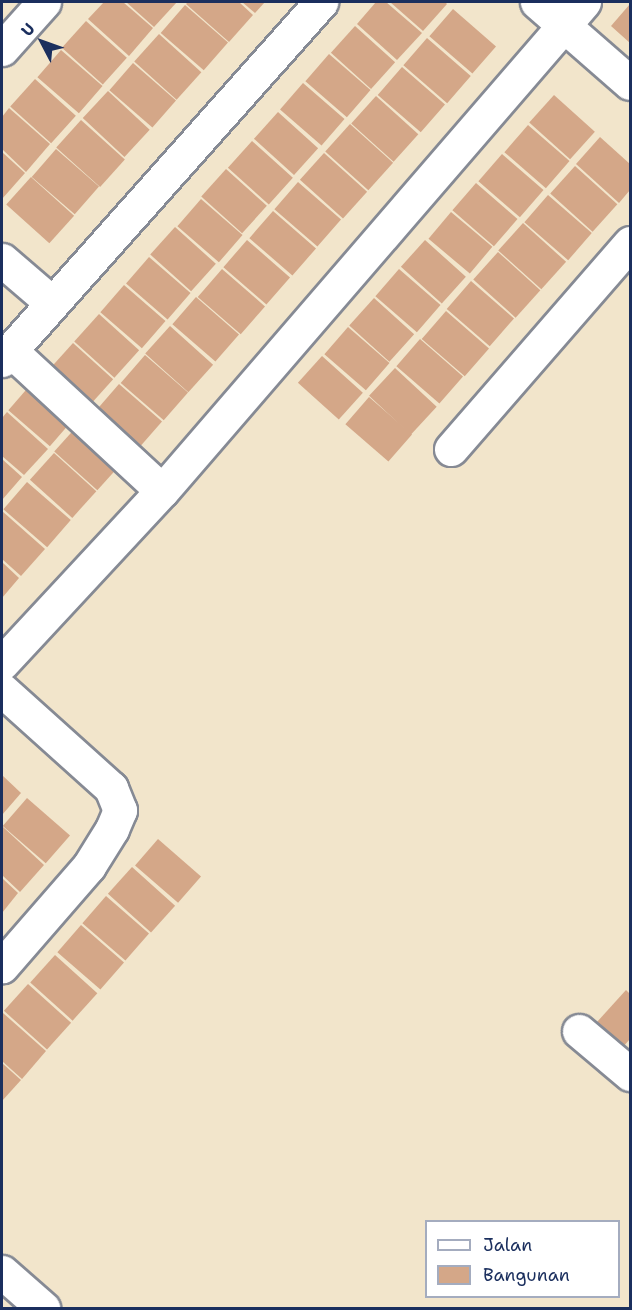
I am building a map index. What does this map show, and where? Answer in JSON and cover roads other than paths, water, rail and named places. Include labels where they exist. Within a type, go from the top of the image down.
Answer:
[{"type":"street","points":[[2,49],[44,2]]},
{"type":"street","points":[[162,491],[6,355],[321,2]]},
{"type":"street","points":[[537,2],[573,13],[630,83]]},
{"type":"street","points":[[2,663],[162,491],[573,13]]},
{"type":"street","points":[[451,449],[630,243]]},
{"type":"street","points":[[2,260],[52,303]]},
{"type":"street","points":[[2,690],[111,788],[120,810],[112,829],[88,866],[2,966]]},
{"type":"street","points":[[579,1031],[630,1074]]},
{"type":"street","points":[[2,1272],[43,1308]]}]
